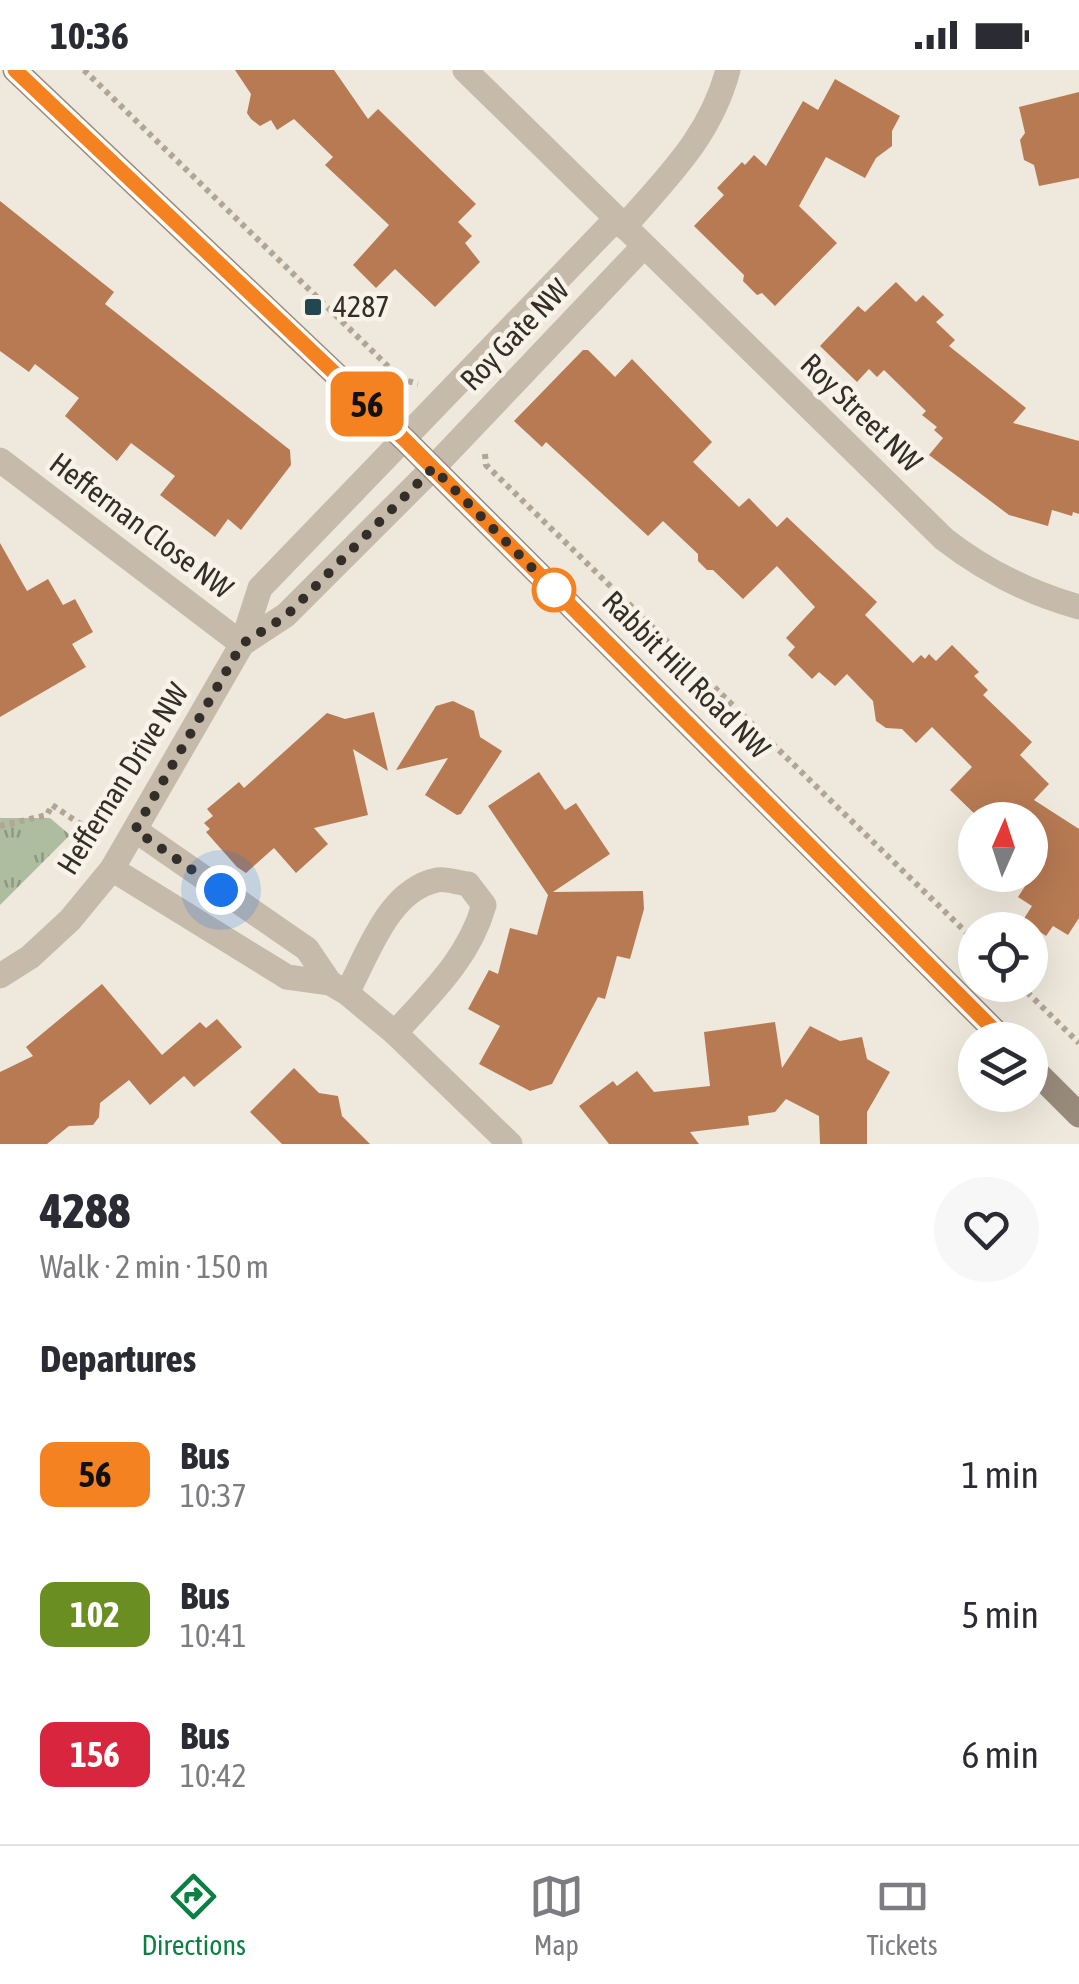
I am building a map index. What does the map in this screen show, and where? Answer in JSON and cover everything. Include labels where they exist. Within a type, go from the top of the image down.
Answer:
[{"type":"street","name":"Rabbit Hill Road NW","points":[[15,70],[404,439],[986,1022]]},
{"type":"street","name":"Roy Street NW","points":[[465,70],[944,539],[975,563],[1012,582],[1079,607]]},
{"type":"street","points":[[620,223],[698,142],[717,106],[728,70]]},
{"type":"street","name":"Roy Gate NW","points":[[404,439],[620,223]]},
{"type":"street","name":"Roy Gate NW","points":[[433,468],[644,246]]},
{"type":"street","name":"Heffernan Drive NW","points":[[0,976],[30,957],[70,920],[123,850],[242,644],[260,588],[404,439]]},
{"type":"street","name":"Heffernan Close NW","points":[[0,460],[242,644]]},
{"type":"street","name":"Heffernan Drive NW","points":[[242,644],[286,616],[433,468]]},
{"type":"street","points":[[123,850],[288,978],[339,988]]},
{"type":"street","points":[[123,850],[307,949],[339,988],[395,1033],[510,1144]]},
{"type":"street","points":[[339,988],[394,907],[418,887],[440,879],[468,884],[484,905],[477,931],[459,960],[395,1033]]},
{"type":"street","points":[[1048,1084],[1079,1115]]},
{"type":"path","points":[[84,70],[401,379],[417,382],[436,405]]},
{"type":"path","points":[[465,434],[485,452],[486,465],[958,924]]},
{"type":"path","points":[[0,826],[47,814],[52,805],[123,850]]},
{"type":"path","points":[[1037,1002],[1079,1043]]},
{"type":"green space","points":[[0,818],[50,818],[70,835],[0,905]]},
{"type":"building","points":[[235,70],[334,70],[368,119],[378,109],[476,204],[458,222],[472,236],[465,243],[480,262],[435,307],[395,269],[376,288],[353,265],[389,225],[325,165],[333,157],[294,119],[277,130],[271,120],[260,126],[251,119],[247,113],[251,94]]},
{"type":"building","points":[[835,79],[900,116],[892,131],[892,146],[876,158],[865,178],[826,157],[799,206],[837,243],[775,306],[762,293],[757,295],[743,281],[744,275],[694,226],[724,195],[717,188],[742,162],[745,165],[754,155],[766,166],[803,101],[818,110]]},
{"type":"building","points":[[1079,92],[1079,178],[1039,186],[1034,165],[1024,160],[1020,140],[1025,133],[1019,107]]},
{"type":"building","points":[[0,201],[114,292],[105,304],[290,450],[291,465],[241,530],[228,519],[215,537],[160,495],[175,476],[131,443],[117,461],[65,416],[79,398],[35,364],[29,372],[0,351]]},
{"type":"building","points":[[896,282],[916,302],[923,295],[944,315],[936,322],[955,340],[949,346],[1026,408],[1013,423],[1079,441],[1079,514],[1073,512],[1072,516],[1052,510],[1048,526],[1009,515],[929,455],[943,438],[922,415],[926,411],[884,370],[877,377],[869,369],[857,382],[820,346],[858,306],[865,312]]},
{"type":"building","points":[[583,350],[588,350],[615,377],[632,359],[712,442],[693,462],[739,507],[749,498],[777,527],[787,517],[877,602],[865,615],[913,663],[921,655],[925,659],[929,654],[936,661],[952,645],[979,672],[974,676],[988,690],[983,695],[1032,742],[1020,755],[1049,784],[1034,800],[1037,802],[962,802],[950,790],[972,767],[932,727],[916,743],[902,729],[886,728],[876,721],[873,701],[847,674],[835,686],[819,672],[812,679],[788,655],[795,647],[786,638],[815,607],[777,566],[743,599],[713,570],[707,570],[698,561],[698,554],[663,521],[648,536],[546,442],[542,447],[514,421]]},
{"type":"building","points":[[0,543],[27,591],[48,579],[63,605],[75,599],[93,632],[72,644],[86,667],[0,717]]},
{"type":"building","points":[[453,701],[474,711],[480,737],[502,751],[457,815],[425,795],[448,758],[396,770],[436,706]]},
{"type":"building","points":[[374,712],[388,771],[353,749],[368,815],[314,828],[328,844],[296,873],[274,848],[246,873],[237,867],[206,832],[210,829],[204,823],[213,816],[207,809],[239,782],[244,788],[327,713],[345,719]]},
{"type":"building","points":[[539,772],[565,810],[576,803],[610,854],[553,892],[643,891],[644,909],[630,959],[617,956],[605,999],[598,997],[552,1084],[530,1091],[479,1064],[500,1026],[468,1009],[489,970],[498,974],[510,928],[537,935],[548,895],[488,806]]},
{"type":"building","points":[[1048,809],[1079,829],[1079,918],[1068,935],[1053,926],[1048,933],[1048,912],[1028,912],[1032,906],[1018,897],[1021,892],[1048,892]]},
{"type":"building","points":[[102,984],[162,1055],[200,1022],[206,1028],[217,1019],[242,1047],[194,1087],[184,1076],[150,1105],[129,1080],[100,1103],[99,1117],[93,1125],[69,1126],[47,1144],[0,1144],[0,1072],[33,1056],[26,1047]]},
{"type":"building","points":[[775,1022],[782,1068],[810,1026],[840,1041],[862,1037],[867,1059],[890,1072],[867,1112],[867,1144],[820,1144],[819,1116],[786,1099],[775,1112],[748,1116],[749,1125],[690,1132],[699,1144],[609,1144],[579,1106],[613,1081],[617,1086],[637,1071],[654,1092],[710,1086],[704,1032]]},
{"type":"building","points":[[294,1068],[319,1093],[338,1096],[342,1116],[370,1144],[282,1144],[250,1112]]},
{"type":"bus line","name":"56","points":[[15,70],[404,439],[986,1022]]},
{"type":"place","name":"4287","points":[[313,307]]},
{"type":"route","points":[[221,890],[135,830],[242,644],[286,616],[433,468],[554,590]]}]
